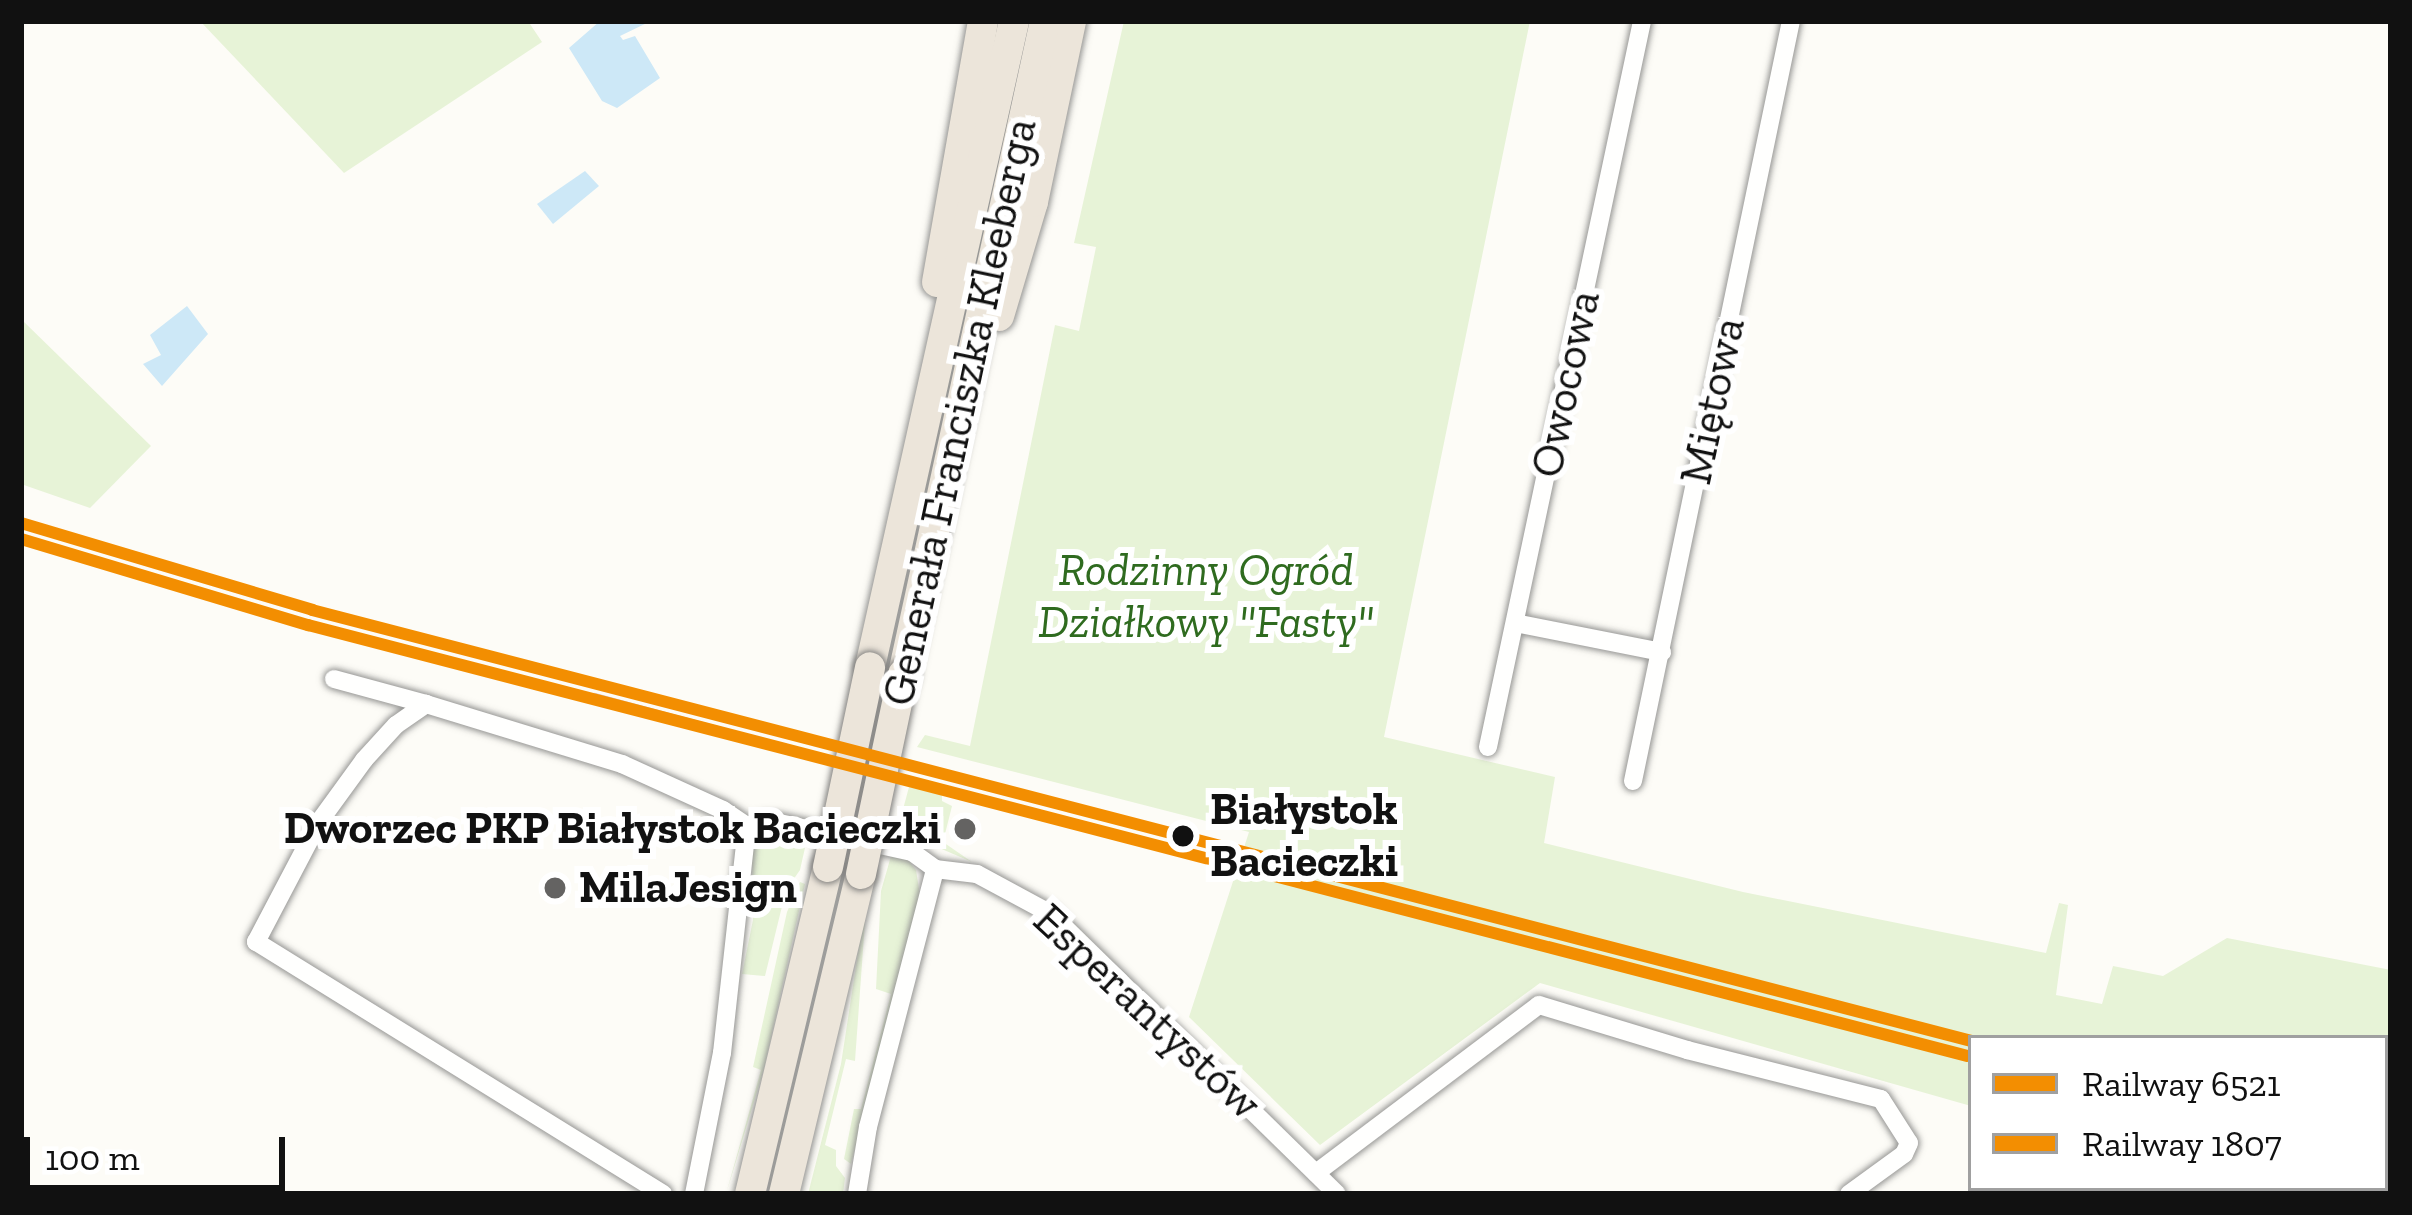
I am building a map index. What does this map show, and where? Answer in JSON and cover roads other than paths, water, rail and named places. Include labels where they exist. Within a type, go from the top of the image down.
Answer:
[{"type":"highway","points":[[934,365],[935,298],[946,209],[983,21]]},
{"type":"highway","name":"Generała Franciszka Kleeberga","points":[[750,1194],[828,867],[934,365],[1014,21]]},
{"type":"highway","name":"Generała Franciszka Kleeberga","points":[[784,1194],[861,874],[1045,21]]},
{"type":"highway","points":[[972,370],[1014,271],[1071,21]]},
{"type":"street","name":"Owocowa","points":[[1488,747],[1642,21]]},
{"type":"street","name":"Miętowa","points":[[1633,781],[1791,21]]},
{"type":"street","points":[[1515,622],[1662,652]]},
{"type":"street","points":[[334,679],[622,764],[723,810],[751,829],[740,851],[722,1053],[694,1194]]},
{"type":"street","points":[[426,704],[396,724],[353,776],[320,823],[256,942],[663,1194]]},
{"type":"street","name":"Esperantystów","points":[[751,829],[768,821],[912,852],[935,869],[993,880],[1051,914],[1337,1194]]},
{"type":"street","points":[[857,1194],[868,1126],[935,869]]},
{"type":"street","points":[[1316,1173],[1539,1005],[1687,1050],[1881,1099],[1907,1133],[1904,1154],[1850,1194]]},
{"type":"water","points":[[600,21],[651,21],[620,36],[623,40],[635,36],[660,78],[617,108],[602,101],[569,48]]},
{"type":"water","points":[[585,171],[599,186],[553,224],[537,204]]},
{"type":"water","points":[[187,306],[208,334],[162,386],[143,364],[161,355],[150,335]]},
{"type":"railway","points":[[595,695],[736,733]]},
{"type":"rail line","name":"6521","points":[[21,523],[312,610],[1968,1040]]},
{"type":"rail line","name":"1807","points":[[21,539],[308,625],[1967,1056]]},
{"type":"place","name":"Dworzec PKP Białystok Bacieczki","points":[[965,829]]},
{"type":"place","name":"Białystok Bacieczki","points":[[1183,836]]},
{"type":"place","name":"MilaJesign","points":[[555,888]]},
{"type":"park label","name":"Rodzinny Ogród Działkowy \"Fasty\"","points":[[1206,597]]}]
